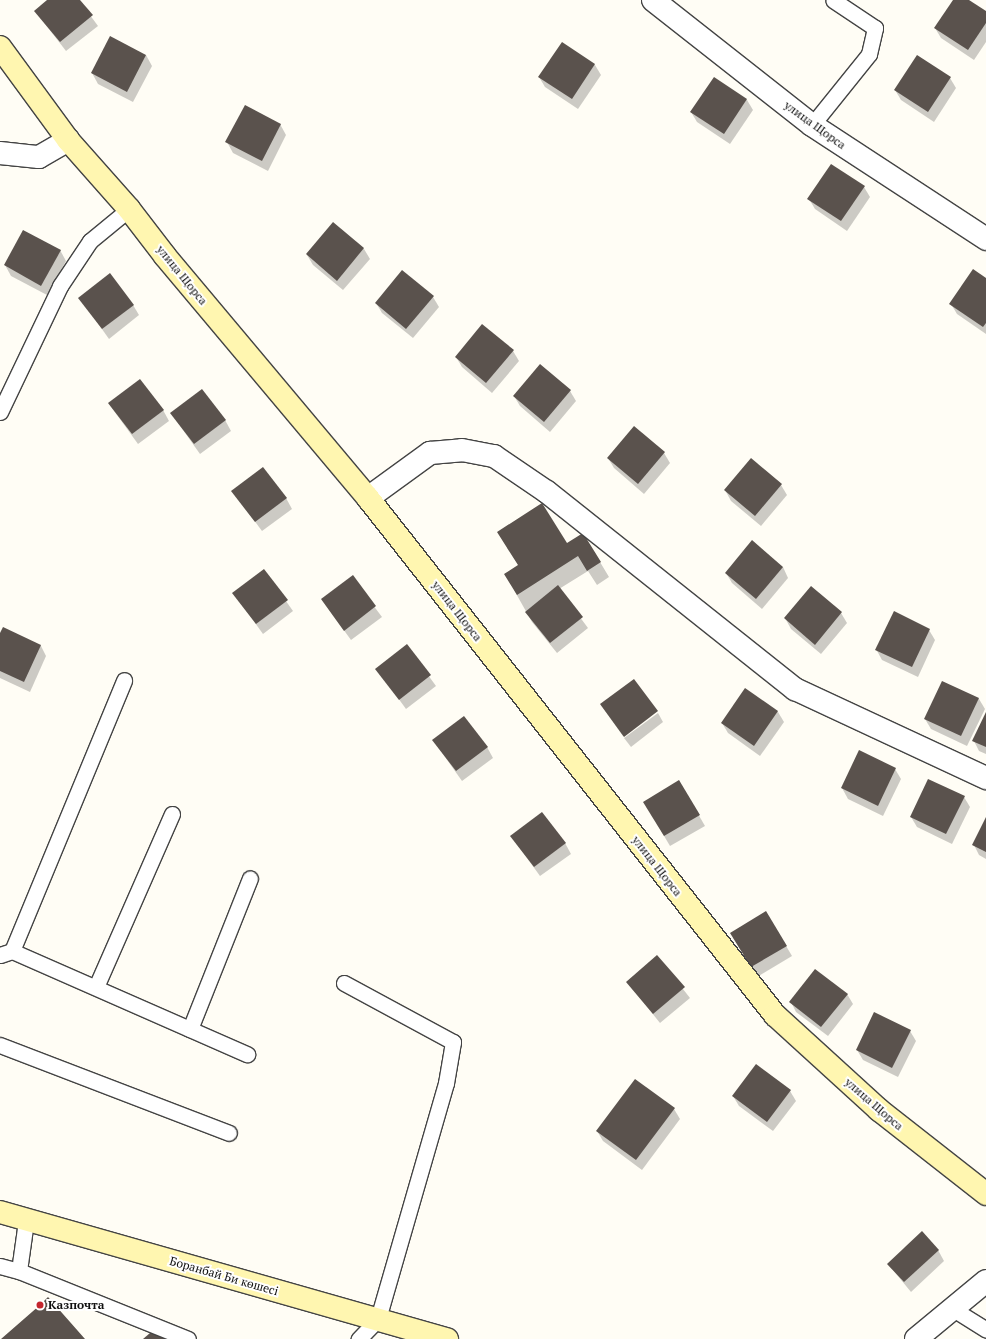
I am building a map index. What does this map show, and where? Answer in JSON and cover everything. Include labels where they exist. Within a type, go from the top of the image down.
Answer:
[{"type":"street","name":"улица Щорса","points":[[653,0],[812,125],[986,239]]},
{"type":"street","name":"улица Щорса","points":[[0,48],[68,140],[129,209],[165,256],[368,498],[774,1015],[879,1110],[986,1194]]},
{"type":"street","points":[[0,153],[39,157],[68,140]]},
{"type":"street","points":[[368,498],[430,453],[462,450],[494,456],[546,492],[795,689],[986,778]]},
{"type":"street","name":"Боранбай Би көшесі","points":[[0,1212],[26,1221],[447,1339]]},
{"type":"street","points":[[916,1339],[986,1281]]},
{"type":"lane","points":[[812,125],[869,54],[875,28],[833,0]]},
{"type":"lane","points":[[0,412],[60,286],[90,241],[129,209]]},
{"type":"lane","points":[[124,680],[6,953],[96,987],[247,1054]]},
{"type":"lane","points":[[96,987],[172,814]]},
{"type":"lane","points":[[190,1028],[250,878]]},
{"type":"lane","points":[[344,983],[453,1042],[446,1083],[378,1319],[359,1339]]},
{"type":"lane","points":[[0,1045],[229,1133]]},
{"type":"lane","points":[[20,1271],[26,1221]]},
{"type":"lane","points":[[0,1266],[20,1271],[188,1339]]},
{"type":"lane","points":[[953,1309],[986,1330]]},
{"type":"building","points":[[47,0],[80,0],[93,15],[60,42],[34,11]]},
{"type":"building","points":[[953,0],[969,0],[986,11],[986,23],[968,50],[934,28]]},
{"type":"building","points":[[110,36],[146,55],[127,92],[91,73]]},
{"type":"building","points":[[562,42],[595,64],[572,99],[538,77]]},
{"type":"building","points":[[917,55],[951,77],[928,112],[894,90]]},
{"type":"building","points":[[714,77],[747,99],[724,134],[690,112]]},
{"type":"building","points":[[245,105],[281,124],[262,161],[225,142]]},
{"type":"building","points":[[831,164],[865,186],[841,221],[807,199]]},
{"type":"building","points":[[333,222],[364,248],[337,281],[306,254]]},
{"type":"building","points":[[23,230],[61,250],[41,286],[4,265]]},
{"type":"building","points":[[973,269],[986,278],[986,323],[983,327],[949,304]]},
{"type":"building","points":[[402,270],[434,296],[406,329],[375,303]]},
{"type":"building","points":[[110,273],[134,305],[102,329],[78,298]]},
{"type":"building","points":[[482,324],[514,350],[486,383],[455,357]]},
{"type":"building","points":[[540,364],[571,390],[544,422],[513,396]]},
{"type":"building","points":[[140,379],[164,410],[132,434],[108,403]]},
{"type":"building","points":[[202,389],[226,420],[194,444],[170,413]]},
{"type":"building","points":[[634,426],[665,452],[638,484],[607,458]]},
{"type":"building","points":[[751,458],[782,484],[755,516],[724,490]]},
{"type":"building","points":[[263,467],[287,498],[255,522],[231,491]]},
{"type":"building","points":[[542,503],[567,543],[583,533],[601,562],[587,571],[578,556],[517,595],[504,574],[518,565],[497,532]]},
{"type":"building","points":[[752,540],[783,567],[756,599],[725,573]]},
{"type":"building","points":[[264,569],[288,600],[256,624],[232,593]]},
{"type":"building","points":[[353,575],[376,606],[344,631],[321,599]]},
{"type":"building","points":[[558,585],[583,617],[550,643],[525,612]]},
{"type":"building","points":[[811,586],[842,612],[815,645],[784,618]]},
{"type":"building","points":[[894,611],[930,629],[912,667],[875,650]]},
{"type":"building","points":[[3,627],[41,645],[24,682],[0,671],[0,633]]},
{"type":"building","points":[[407,644],[431,675],[399,700],[375,669]]},
{"type":"building","points":[[634,679],[658,711],[624,737],[600,704]]},
{"type":"building","points":[[942,681],[979,698],[961,736],[924,719]]},
{"type":"building","points":[[745,688],[778,711],[754,746],[721,723]]},
{"type":"building","points":[[986,712],[986,747],[972,741]]},
{"type":"building","points":[[464,716],[488,747],[456,771],[432,740]]},
{"type":"building","points":[[859,750],[896,768],[878,806],[841,788]]},
{"type":"building","points":[[928,779],[965,796],[946,834],[910,817]]},
{"type":"building","points":[[679,780],[700,815],[664,836],[643,802]]},
{"type":"building","points":[[542,812],[566,843],[534,867],[510,836]]},
{"type":"building","points":[[986,817],[986,852],[972,845]]},
{"type":"building","points":[[766,911],[787,946],[751,967],[730,933]]},
{"type":"building","points":[[657,955],[685,987],[653,1014],[626,982]]},
{"type":"building","points":[[815,969],[848,994],[821,1027],[789,1002]]},
{"type":"building","points":[[874,1012],[911,1030],[892,1068],[856,1050]]},
{"type":"building","points":[[756,1064],[791,1090],[767,1122],[732,1096]]},
{"type":"building","points":[[635,1079],[675,1108],[636,1160],[596,1131]]},
{"type":"building","points":[[922,1231],[939,1250],[904,1282],[887,1264]]},
{"type":"building","points":[[48,1297],[85,1339],[1,1339],[40,1305]]},
{"type":"building","points":[[157,1327],[167,1339],[143,1339]]},
{"type":"place","name":"Казпочта","points":[[40,1305]]}]
